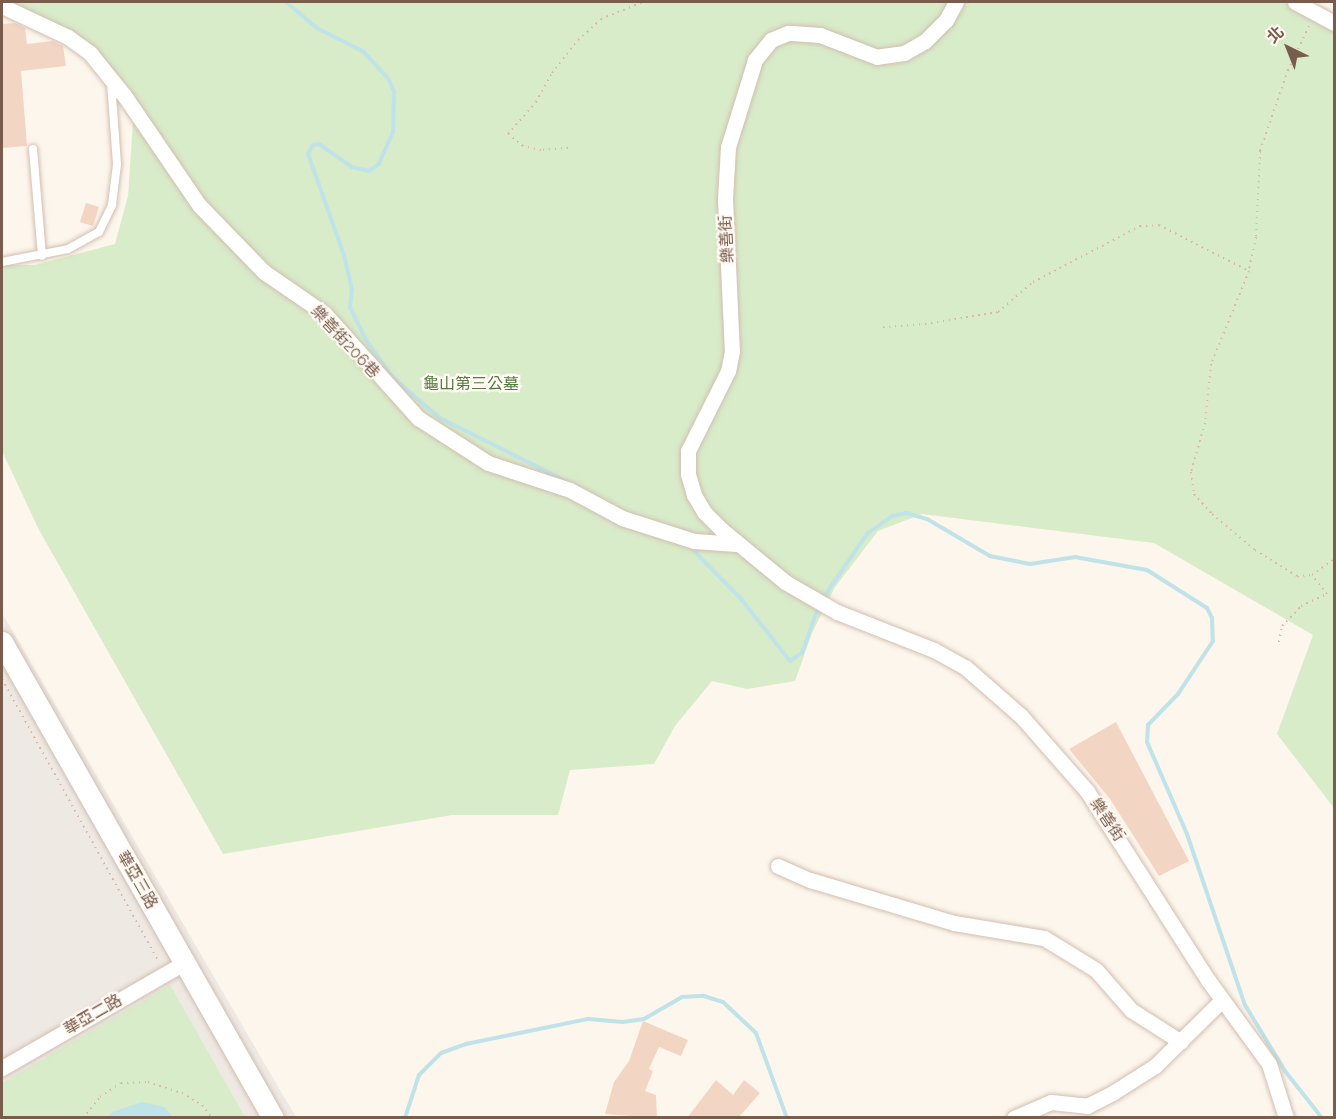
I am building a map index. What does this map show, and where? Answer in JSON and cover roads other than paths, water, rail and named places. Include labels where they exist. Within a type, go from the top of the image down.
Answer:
[{"type":"street","name":"樂善街","points":[[956,2],[946,20],[925,40],[904,53],[877,57],[820,35],[788,33],[771,40],[755,60],[728,147],[725,199],[732,351],[728,371],[688,451],[688,474],[694,495],[705,513],[759,564],[808,598],[837,612],[934,650],[965,667],[1021,716],[1087,791],[1222,1000],[1269,1064],[1286,1118]]},
{"type":"street","points":[[1295,2],[1335,23]]},
{"type":"street","name":"樂善街206巷","points":[[2,6],[68,37],[90,53],[111,79],[199,205],[264,272],[325,314],[418,418],[488,464],[570,490],[622,518],[694,541],[737,544]]},
{"type":"street","name":"華亞三路","points":[[2,642],[273,1118]]},
{"type":"street","points":[[778,866],[810,880],[954,923],[1044,938],[1096,970],[1131,1010],[1181,1042]]},
{"type":"street","name":"華亞二路","points":[[2,1068],[184,963]]},
{"type":"street","points":[[1014,1118],[1051,1102],[1087,1106],[1155,1066],[1222,1000]]},
{"type":"lane","points":[[2,262],[42,256],[68,249],[99,232],[112,205],[117,164],[111,79]]},
{"type":"lane","points":[[33,149],[42,256]]},
{"type":"water","points":[[142,1102],[164,1107],[173,1117],[108,1117],[112,1112]]},
{"type":"waterway","points":[[286,2],[317,28],[364,52],[389,80],[394,91],[393,132],[379,164],[369,171],[352,167],[319,144],[313,145],[308,154],[344,255],[352,289],[350,307],[365,338],[392,377],[440,418],[566,481]]},
{"type":"waterway","points":[[823,598],[867,534],[892,516],[906,513],[927,519],[990,556],[1030,564],[1075,557],[1147,570],[1207,608],[1212,618],[1213,641],[1178,694],[1148,725],[1147,742],[1187,834],[1245,1005],[1285,1071],[1322,1118]]},
{"type":"waterway","points":[[695,552],[741,599],[790,661],[802,653],[819,605]]},
{"type":"waterway","points":[[405,1118],[419,1075],[441,1053],[466,1044],[588,1019],[623,1022],[644,1019],[682,997],[704,996],[723,1002],[756,1033],[787,1118]]},
{"type":"park label","name":"龜山第三公墓","points":[[471,384]]}]
